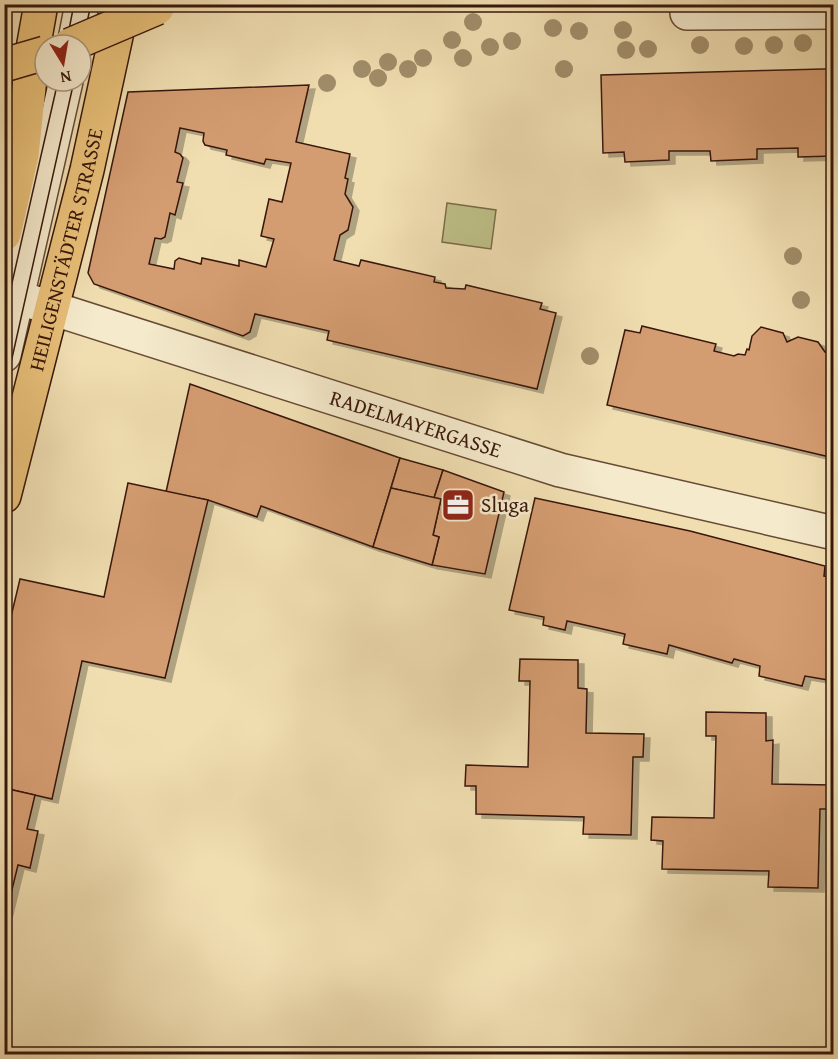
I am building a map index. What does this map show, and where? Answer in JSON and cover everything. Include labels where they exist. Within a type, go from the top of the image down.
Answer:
[{"type":"main road","points":[[4,234],[25,156],[33,49],[41,4]]},
{"type":"main road","name":"HEILIGENSTÄDTER STRASSE","points":[[4,496],[87,170],[123,4]]},
{"type":"main road","points":[[93,36],[161,6]]},
{"type":"main road","points":[[4,65],[33,57]]},
{"type":"street","points":[[75,33],[82,4]]},
{"type":"street","points":[[687,9],[834,12]]},
{"type":"street","points":[[4,355],[25,156],[59,93]]},
{"type":"street","points":[[25,156],[87,170]]},
{"type":"street","name":"RADELMAYERGASSE","points":[[11,295],[560,471],[834,533]]},
{"type":"green space","points":[[447,203],[496,210],[491,249],[442,242]]},
{"type":"building","points":[[834,69],[834,156],[798,157],[798,148],[757,149],[757,159],[711,161],[710,151],[669,151],[669,160],[625,162],[624,152],[603,153],[601,75]]},
{"type":"building","points":[[309,85],[296,142],[350,154],[345,178],[348,179],[345,194],[353,207],[348,230],[340,235],[334,260],[359,266],[361,260],[435,277],[434,282],[445,284],[446,288],[465,289],[466,285],[542,303],[540,309],[556,313],[537,389],[327,340],[329,331],[255,314],[250,332],[243,336],[94,284],[88,273],[128,92]],"holes":[[[180,128],[204,133],[205,145],[227,150],[226,155],[264,164],[266,159],[291,163],[282,202],[269,199],[261,236],[274,239],[266,267],[239,260],[239,266],[202,258],[201,264],[179,258],[175,261],[174,269],[149,264],[155,238],[165,237],[170,213],[175,215],[183,183],[177,182],[183,158],[175,152]]]},
{"type":"building","points":[[642,326],[716,344],[714,351],[734,356],[745,355],[747,349],[749,350],[752,336],[761,327],[783,333],[787,342],[798,337],[818,342],[825,352],[834,354],[834,458],[607,405],[625,330],[640,333]]},
{"type":"building","points":[[190,384],[400,458],[373,547],[261,506],[257,517],[208,500],[166,492]]},
{"type":"building","points":[[400,458],[443,470],[434,498],[391,488]]},
{"type":"building","points":[[443,470],[504,492],[485,574],[432,565],[439,537],[433,535],[441,499],[434,498]]},
{"type":"building","points":[[128,483],[208,500],[165,678],[82,661],[52,799],[4,788],[4,646],[20,579],[104,597]]},
{"type":"building","points":[[391,488],[441,499],[433,535],[439,537],[432,565],[373,547]]},
{"type":"building","points":[[535,498],[690,531],[825,566],[824,576],[834,577],[834,681],[805,676],[802,686],[759,676],[760,666],[734,659],[732,663],[669,645],[667,654],[623,644],[625,634],[567,621],[565,630],[543,625],[544,617],[509,610]]},
{"type":"building","points":[[520,659],[578,660],[578,688],[587,689],[586,733],[644,734],[643,757],[633,757],[631,835],[583,834],[584,817],[476,814],[476,786],[465,786],[466,765],[528,767],[530,681],[519,681]]},
{"type":"building","points":[[706,712],[766,713],[766,741],[773,740],[772,784],[832,785],[831,809],[820,809],[818,888],[768,887],[769,871],[662,869],[663,841],[651,840],[652,817],[714,818],[716,736],[706,736]]},
{"type":"building","points":[[4,788],[35,795],[27,829],[38,831],[30,868],[18,865],[6,914]]},
{"type":"tram line","points":[[68,33],[74,4]]},
{"type":"tram line","points":[[85,33],[91,4]]},
{"type":"tram line","points":[[4,318],[55,93]]},
{"type":"tram line","points":[[4,394],[71,93]]},
{"type":"place","name":"Sluga","points":[[458,505]]}]
